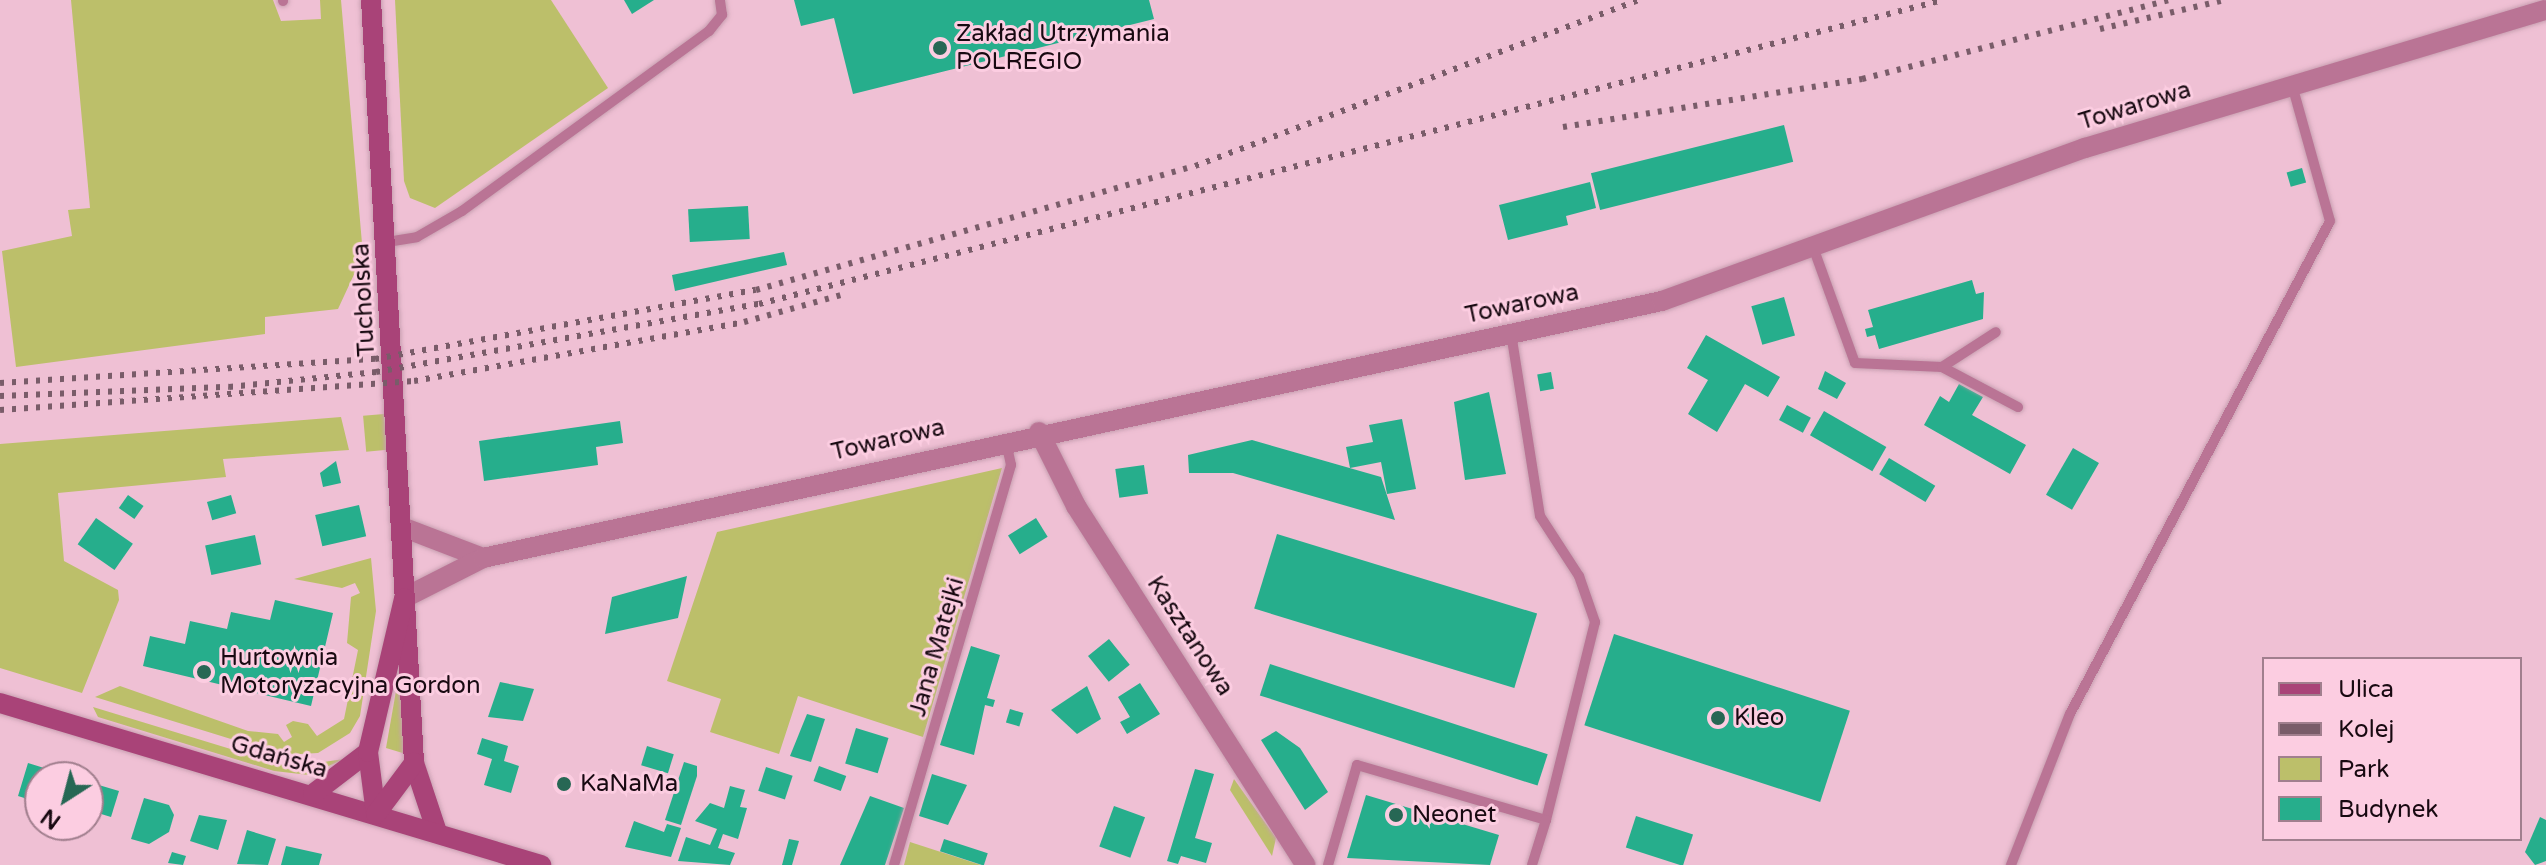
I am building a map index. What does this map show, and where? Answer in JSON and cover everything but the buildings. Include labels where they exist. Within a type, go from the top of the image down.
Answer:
[{"type":"main road","name":"Tucholska","points":[[371,0],[414,763],[437,832]]},
{"type":"main road","name":"Tucholska","points":[[376,814],[368,752],[404,598]]},
{"type":"main road","name":"Gdańska","points":[[0,703],[313,794],[530,863]]},
{"type":"main road","points":[[313,794],[368,752]]},
{"type":"main road","points":[[376,814],[414,763]]},
{"type":"street","name":"Towarowa","points":[[404,598],[483,558],[1006,439],[1662,301],[1982,182],[2546,10]]},
{"type":"street","name":"Kasztanowa","points":[[1039,432],[1076,506],[1306,865]]},
{"type":"street","points":[[402,527],[483,558]]},
{"type":"lane","points":[[387,242],[417,237],[462,211],[709,31],[722,15],[720,0]]},
{"type":"lane","points":[[2011,865],[2070,714],[2330,221],[2292,85]]},
{"type":"lane","points":[[1813,247],[1855,363],[1942,367],[2018,407]]},
{"type":"lane","points":[[1942,367],[1996,332]]},
{"type":"lane","points":[[1511,333],[1540,516],[1579,576],[1595,622],[1532,865]]},
{"type":"lane","name":"Jana Matejki","points":[[894,865],[1011,465],[1006,439]]},
{"type":"lane","points":[[1328,865],[1357,765],[1546,820]]},
{"type":"green space","points":[[71,0],[273,0],[281,21],[321,19],[320,0],[341,0],[363,255],[338,309],[265,317],[265,334],[16,367],[2,251],[72,236],[68,210],[90,208]]},
{"type":"green space","points":[[395,0],[551,0],[608,88],[435,208],[410,198],[404,181]]},
{"type":"green space","points":[[384,414],[387,450],[366,452],[363,416]]},
{"type":"green space","points":[[341,417],[349,450],[223,459],[226,477],[58,493],[64,561],[118,590],[119,600],[82,693],[0,668],[0,444]]},
{"type":"green space","points":[[1002,468],[923,737],[798,696],[779,754],[710,732],[721,699],[667,681],[717,532]]},
{"type":"green space","points":[[371,558],[376,611],[360,716],[350,733],[318,753],[283,755],[95,697],[120,686],[248,731],[278,734],[284,742],[292,737],[286,725],[293,721],[308,724],[317,736],[344,719],[358,650],[347,643],[351,597],[360,593],[355,583],[342,588],[294,579]]},
{"type":"green space","points":[[400,668],[406,754],[386,748]]},
{"type":"green space","points":[[93,707],[290,767],[344,759],[309,775],[274,771],[98,717]]},
{"type":"green space","points":[[1234,779],[1276,838],[1272,856],[1230,790]]},
{"type":"green space","points":[[910,842],[981,865],[904,865]]},
{"type":"railway","points":[[0,383],[375,359],[756,290],[1195,166],[1639,0]]},
{"type":"railway","points":[[0,396],[229,387],[376,372],[759,304],[1943,0]]},
{"type":"railway","points":[[1563,127],[1862,79],[2170,0]]},
{"type":"railway","points":[[2100,29],[2225,0]]},
{"type":"railway","points":[[0,410],[414,381],[744,322],[844,294]]},
{"type":"place","name":"Zakład Utrzymania POLREGIO","points":[[940,48]]},
{"type":"place","name":"Hurtownia Motoryzacyjna Gordon","points":[[204,672]]},
{"type":"place","name":"Kleo","points":[[1718,718]]},
{"type":"place","name":"KaNaMa","points":[[564,784]]},
{"type":"place","name":"Neonet","points":[[1396,815]]}]
